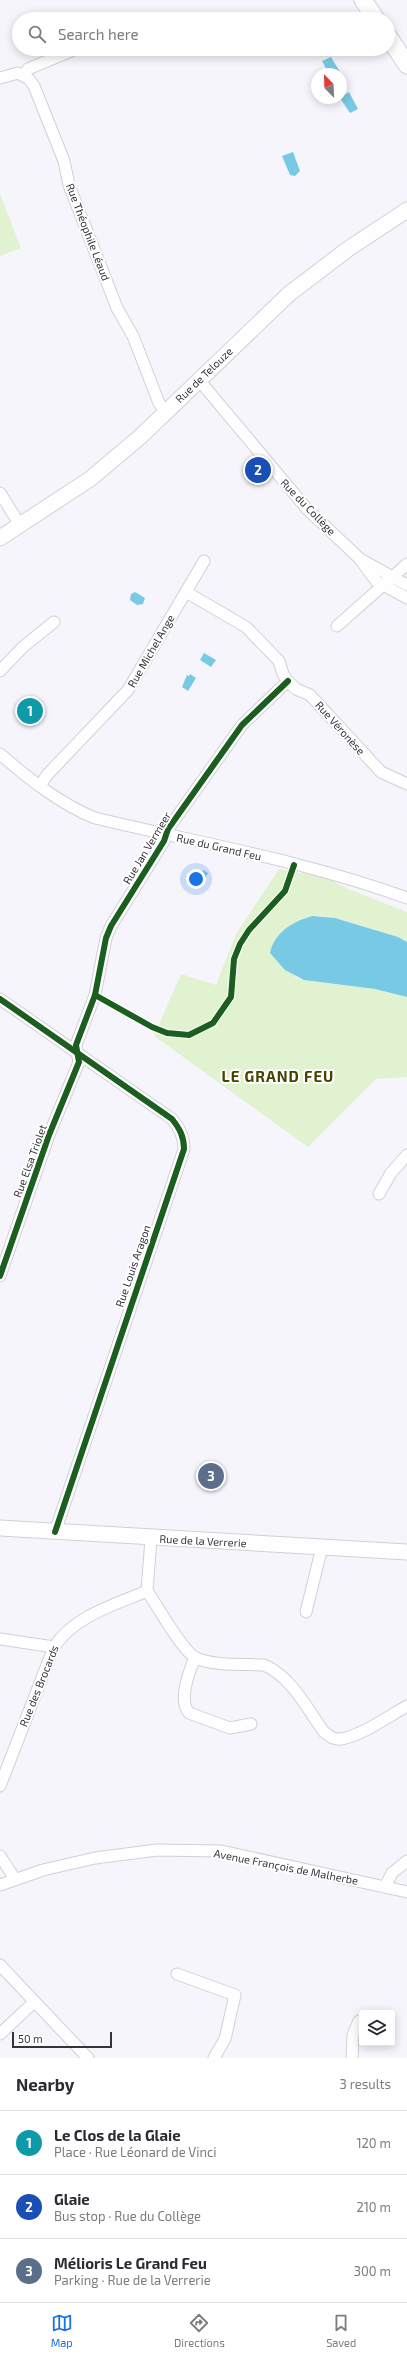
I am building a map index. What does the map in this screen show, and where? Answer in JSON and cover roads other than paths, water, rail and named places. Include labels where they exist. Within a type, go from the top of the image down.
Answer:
[{"type":"main road","points":[[363,0],[371,12]]},
{"type":"main road","points":[[395,47],[407,65]]},
{"type":"street","points":[[0,78],[10,74],[24,75],[28,69],[59,56]]},
{"type":"street","name":"Rue Théophile Léaud","points":[[24,75],[34,86],[64,161],[69,185],[117,308],[133,336],[159,403],[166,412]]},
{"type":"street","name":"Rue de Telouze","points":[[0,538],[90,479],[166,412],[289,294],[314,274],[407,210]]},
{"type":"street","name":"Rue du Collège","points":[[199,380],[307,509],[359,558],[371,576],[382,586],[407,598]]},
{"type":"street","points":[[0,493],[20,525]]},
{"type":"street","name":"Rue du Collège","points":[[359,558],[394,576],[407,585]]},
{"type":"street","name":"Rue Michel Ange","points":[[40,786],[47,775],[128,690],[204,561]]},
{"type":"street","points":[[336,626],[407,564]]},
{"type":"street","name":"Rue Véronèse","points":[[186,592],[253,634],[279,661],[283,674],[288,681],[296,689],[310,695],[381,772],[407,784]]},
{"type":"street","points":[[0,670],[23,647],[54,622]]},
{"type":"street","name":"Rue Jan Vermeer","points":[[77,1053],[76,1045],[95,995],[102,952],[108,932],[166,835],[242,725],[288,681]]},
{"type":"street","name":"Rue du Grand Feu","points":[[0,754],[40,786],[84,814],[95,818],[294,864],[370,885],[407,898]]},
{"type":"street","name":"Rue Louis Aragon","points":[[0,999],[172,1119],[182,1133],[184,1145],[55,1532]]},
{"type":"street","name":"Rue Elsa Triolet","points":[[0,1276],[49,1135],[79,1062],[77,1053]]},
{"type":"street","points":[[379,1194],[391,1173],[407,1155]]},
{"type":"street","name":"Rue de la Verrerie","points":[[0,1528],[152,1539],[407,1552]]},
{"type":"street","points":[[152,1539],[147,1591],[185,1647],[195,1658],[208,1661],[264,1665],[272,1668],[284,1678],[330,1738],[340,1739],[352,1735],[407,1706]]},
{"type":"street","points":[[306,1612],[322,1547]]},
{"type":"street","name":"Rue des Brocards","points":[[0,1786],[54,1648],[61,1636],[84,1619],[147,1591]]},
{"type":"street","points":[[0,1639],[54,1648]]},
{"type":"street","points":[[195,1658],[184,1700],[186,1709],[189,1713],[230,1728],[251,1724]]},
{"type":"street","name":"Avenue François de Malherbe","points":[[0,1885],[15,1879],[95,1858],[158,1850],[221,1851],[407,1892]]},
{"type":"street","points":[[0,1856],[15,1879]]},
{"type":"street","points":[[385,1887],[392,1873],[407,1861]]},
{"type":"street","points":[[0,1965],[88,2058]]},
{"type":"street","points":[[177,1974],[235,1995],[225,2039],[214,2058]]},
{"type":"street","points":[[0,2034],[34,2002]]},
{"type":"street","points":[[352,2058],[353,2035],[359,2021]]},
{"type":"water","points":[[331,57],[338,68],[326,68],[322,61]]},
{"type":"water","points":[[349,92],[358,109],[350,113],[344,104],[347,104],[347,93]]},
{"type":"water","points":[[293,152],[300,171],[295,176],[290,175],[282,156]]},
{"type":"water","points":[[135,592],[145,598],[143,604],[137,605],[130,600],[131,594]]},
{"type":"water","points":[[204,653],[216,660],[211,667],[200,660]]},
{"type":"water","points":[[190,674],[196,678],[188,691],[182,687],[187,675],[189,676]]},
{"type":"water","points":[[203,870],[208,873],[199,888],[194,885]]},
{"type":"water","points":[[313,916],[335,918],[398,937],[407,942],[407,997],[375,989],[304,980],[285,970],[270,953],[272,946],[286,928],[292,924]]},
{"type":"place","name":"Glaie","points":[[258,470]]},
{"type":"place","name":"Le Clos de la Glaie","points":[[30,711]]},
{"type":"place","name":"Mélioris Le Grand Feu","points":[[211,1476]]},
{"type":"district","name":"LE GRAND FEU","points":[[278,1077]]}]
